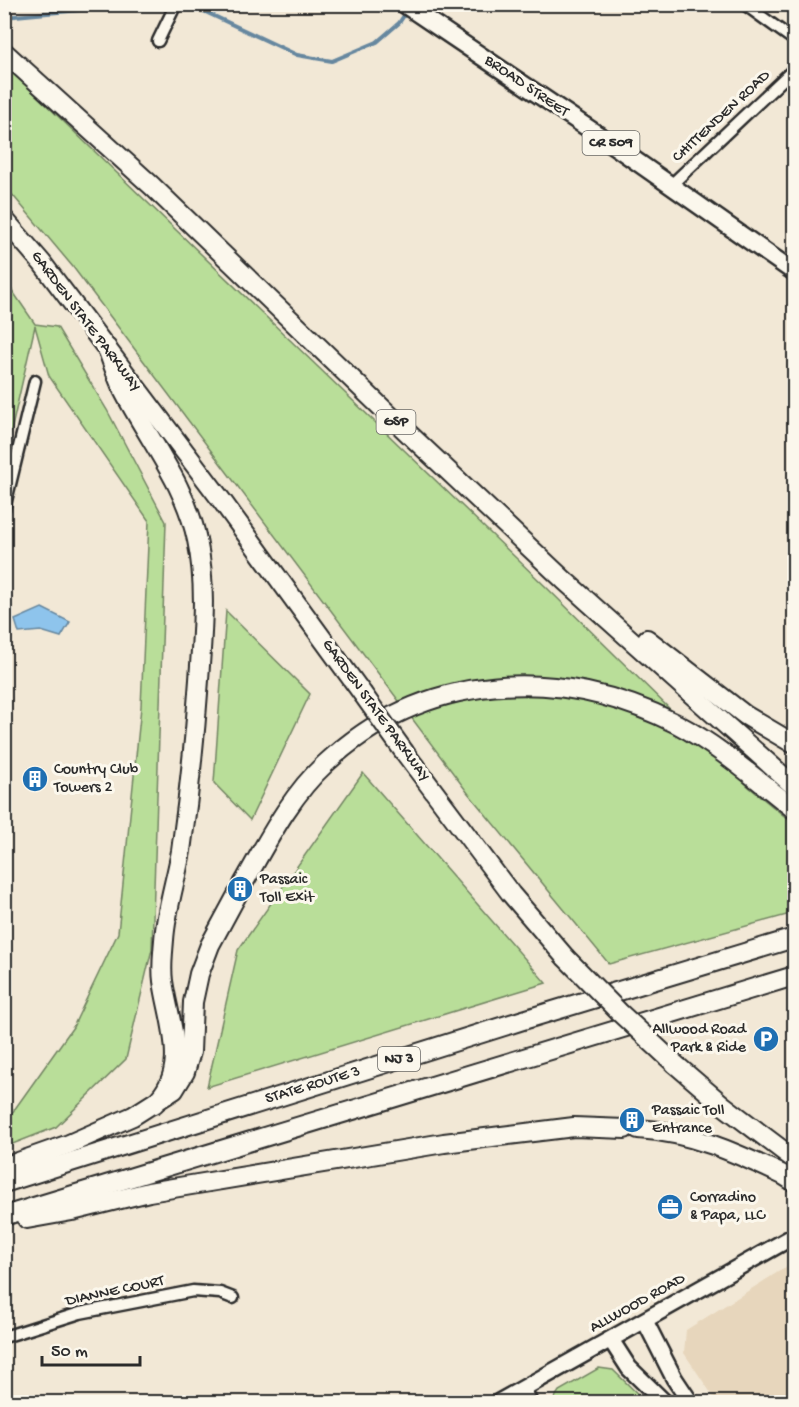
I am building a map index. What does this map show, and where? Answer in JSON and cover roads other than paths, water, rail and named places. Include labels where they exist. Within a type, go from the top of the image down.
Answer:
[{"type":"highway","name":"GSP","points":[[4,52],[152,186],[536,553],[795,786]]},
{"type":"highway","name":"GARDEN STATE PARKWAY","points":[[4,219],[42,263],[222,501],[405,753],[511,894],[566,957],[619,1012],[681,1070],[743,1121],[795,1159]]},
{"type":"highway","points":[[107,348],[123,390],[183,495],[198,543],[201,576],[203,623],[196,721],[181,851],[164,936],[162,967],[174,1042],[174,1069],[165,1095],[154,1104]]},
{"type":"highway","points":[[536,553],[720,698],[795,744]]},
{"type":"highway","points":[[4,1167],[69,1144],[134,1116],[174,1090],[185,1072],[191,1052],[193,1002],[199,974],[210,945],[285,813],[310,780],[340,750],[407,709],[474,688],[529,685],[565,687],[606,696],[648,711],[692,733],[736,763],[795,809]]},
{"type":"highway","name":"STATE ROUTE 3","points":[[4,1183],[520,1021],[795,938]]},
{"type":"highway","name":"STATE ROUTE 3","points":[[4,1216],[795,976]]},
{"type":"highway","points":[[681,1070],[795,1150]]},
{"type":"highway","points":[[4,1223],[72,1211],[160,1190],[444,1143],[574,1127],[674,1133],[703,1140],[795,1182]]},
{"type":"main road","name":"BROAD STREET","points":[[404,4],[616,147],[795,272]]},
{"type":"main road","name":"ALLWOOD ROAD","points":[[500,1402],[795,1236]]},
{"type":"main road","points":[[645,1321],[674,1378],[690,1402]]},
{"type":"main road","points":[[611,1340],[629,1368],[664,1402]]},
{"type":"street","points":[[744,4],[795,40]]},
{"type":"street","points":[[158,40],[174,9]]},
{"type":"street","name":"CHITTENDEN ROAD","points":[[670,186],[795,69]]},
{"type":"street","points":[[4,509],[35,381]]},
{"type":"street","name":"DIANNE COURT","points":[[4,1337],[80,1313],[193,1291],[219,1293],[233,1298]]},
{"type":"street","points":[[524,1389],[532,1402]]},
{"type":"water","points":[[42,608],[70,622],[61,637],[41,631],[19,633],[15,620]]},
{"type":"waterway","points":[[4,17],[91,9],[197,8],[297,55],[332,61],[377,42],[399,23],[407,11]]},
{"type":"place","name":"Country Club Towers 2","points":[[35,779]]},
{"type":"place","name":"Passaic Toll Exit","points":[[240,889]]},
{"type":"place","name":"Allwood Road Park & Ride","points":[[766,1039]]},
{"type":"place","name":"Passaic Toll Entrance","points":[[632,1120]]},
{"type":"place","name":"Corradino & Papa, LLC","points":[[670,1207]]}]
